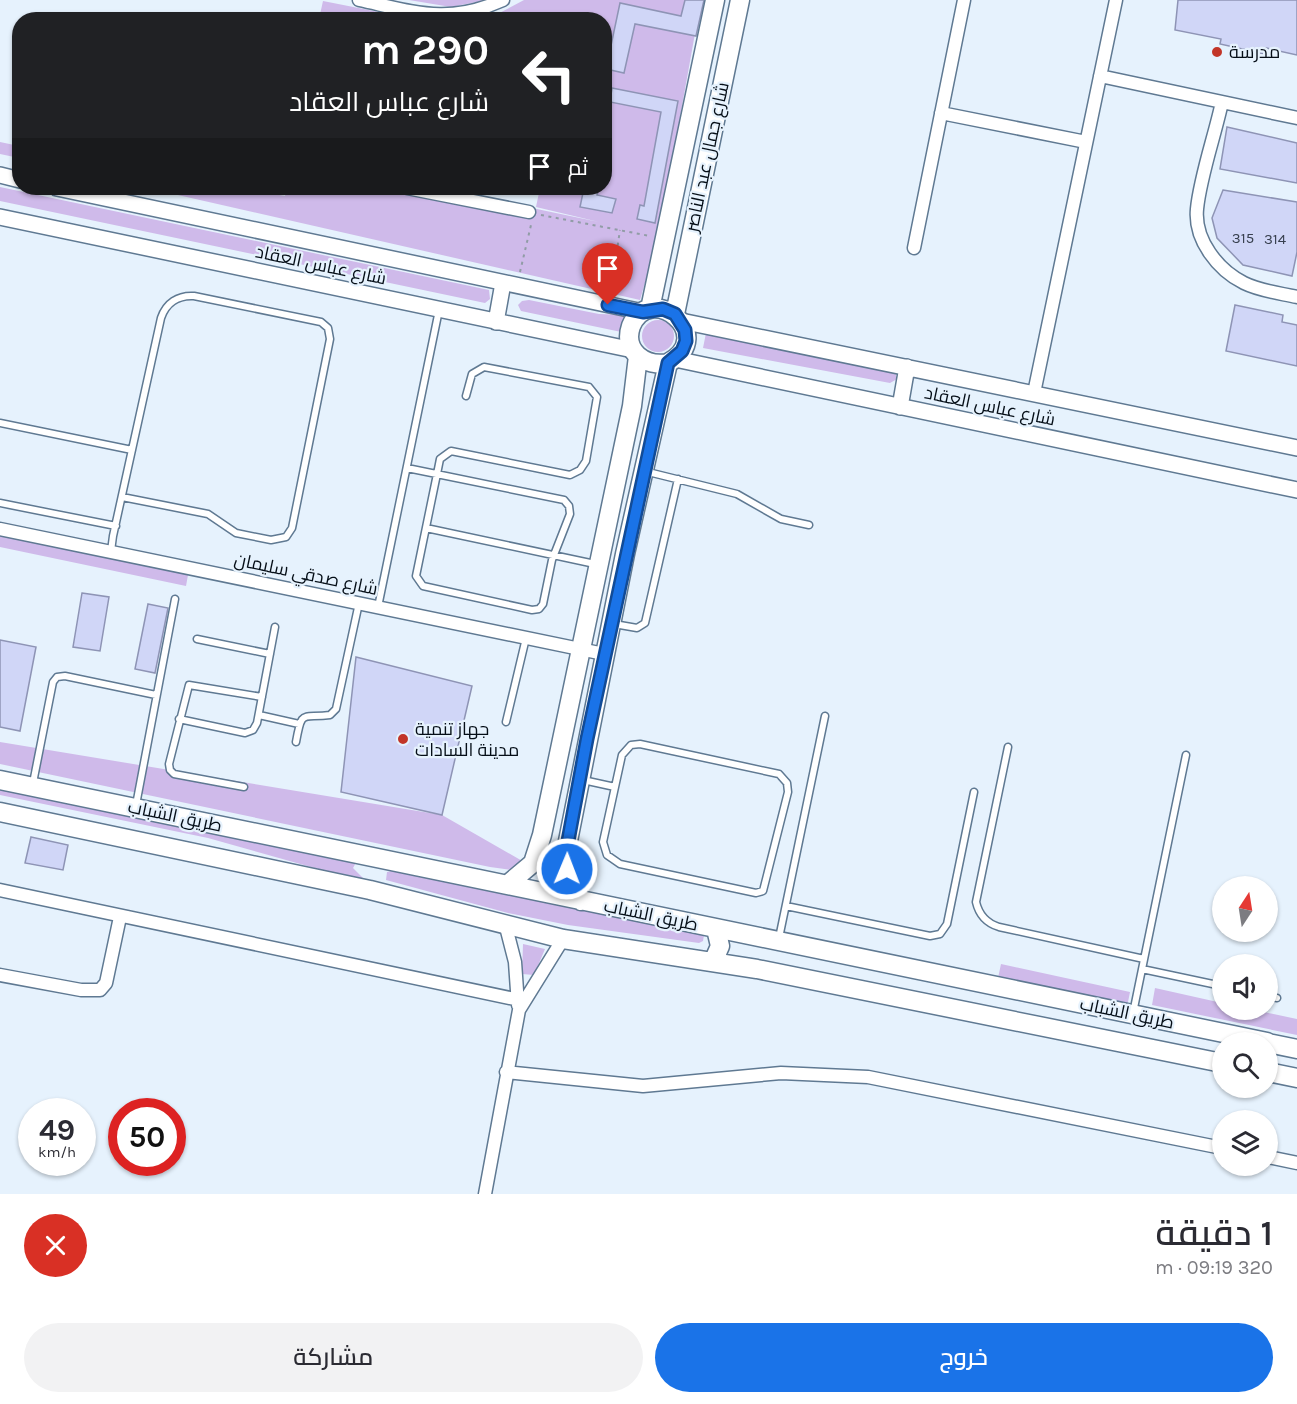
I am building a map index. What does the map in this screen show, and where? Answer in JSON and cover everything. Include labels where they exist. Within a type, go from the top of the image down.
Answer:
[{"type":"main road","name":"شارع جمال عبد الناصر","points":[[647,311],[715,0]]},
{"type":"main road","name":"شارع جمال عبد الناصر","points":[[678,317],[740,0]]},
{"type":"main road","points":[[507,885],[533,863],[542,835],[632,406],[635,353],[630,334],[632,325],[647,311],[663,309],[678,317],[686,341],[671,361],[644,471],[579,779],[568,841],[567,869],[581,901]]},
{"type":"main road","points":[[635,353],[647,363],[671,361]]},
{"type":"main road","points":[[600,556],[625,554]]},
{"type":"main road","name":"طريق الشباب","points":[[0,780],[1217,1032]]},
{"type":"main road","name":"طريق الشباب","points":[[0,812],[370,890],[506,927],[563,939],[757,969],[1212,1061]]},
{"type":"main road","points":[[542,835],[555,843],[568,841]]},
{"type":"main road","points":[[370,890],[364,883],[363,873],[368,864],[376,858]]},
{"type":"main road","points":[[713,962],[720,946],[716,928]]},
{"type":"main road","name":"طريق الشباب","points":[[1278,1045],[1297,1049]]},
{"type":"main road","points":[[1278,1074],[1297,1078]]},
{"type":"street","points":[[359,0],[395,12]]},
{"type":"street","points":[[472,12],[503,0]]},
{"type":"street","points":[[914,248],[964,0]]},
{"type":"street","points":[[1034,393],[1116,0]]},
{"type":"street","points":[[1100,76],[1297,118]]},
{"type":"street","points":[[1222,102],[1197,210],[1201,233],[1211,255],[1235,278],[1255,288],[1297,297]]},
{"type":"street","points":[[941,113],[1086,142]]},
{"type":"street","name":"شارع عباس العقاد","points":[[90,195],[608,305],[647,311]]},
{"type":"street","points":[[442,195],[531,213]]},
{"type":"street","name":"شارع عباس العقاد","points":[[0,218],[635,353]]},
{"type":"street","points":[[496,322],[510,284]]},
{"type":"street","name":"شارع عباس العقاد","points":[[678,317],[1297,448]]},
{"type":"street","name":"شارع عباس العقاد","points":[[671,361],[900,406],[1297,490]]},
{"type":"street","points":[[900,406],[907,367]]},
{"type":"street","name":"شارع صدقي سليمان","points":[[0,529],[604,654]]},
{"type":"street","points":[[0,890],[520,1004]]},
{"type":"street","points":[[0,975],[81,990],[100,990],[106,983],[120,916]]},
{"type":"street","points":[[485,1194],[520,1004],[515,962],[506,927]]},
{"type":"street","points":[[520,1004],[563,939]]},
{"type":"street","points":[[507,1072],[643,1086],[780,1073],[857,1076],[1212,1146]]},
{"type":"street","points":[[1278,1159],[1297,1163]]},
{"type":"lane","points":[[110,552],[161,318],[166,307],[176,299],[194,296],[321,322],[328,328],[330,339],[292,528],[286,537],[276,540],[236,533],[207,514],[122,497]]},
{"type":"lane","points":[[378,608],[440,310]]},
{"type":"lane","points":[[407,468],[437,474],[564,500],[569,506],[570,514],[554,555],[543,604],[539,609],[532,610],[420,585],[416,576],[437,474],[442,455],[451,451],[570,476],[580,470],[586,462],[597,403],[594,393],[589,387],[484,367],[472,374],[466,396]]},
{"type":"lane","points":[[0,423],[132,450]]},
{"type":"lane","points":[[644,471],[737,494],[781,519],[809,525]]},
{"type":"lane","points":[[611,623],[637,628],[645,623],[678,479]]},
{"type":"lane","points":[[0,503],[116,526]]},
{"type":"lane","points":[[426,528],[554,555],[600,556]]},
{"type":"lane","points":[[135,808],[175,599]]},
{"type":"lane","points":[[296,742],[299,724],[308,715],[326,715],[336,709],[359,603]]},
{"type":"lane","points":[[179,719],[245,733],[253,730],[259,715],[275,627]]},
{"type":"lane","points":[[506,722],[526,638]]},
{"type":"lane","points":[[198,639],[270,654]]},
{"type":"lane","points":[[32,787],[54,679],[65,676],[156,695]]},
{"type":"lane","points":[[244,787],[172,772],[169,764],[186,687],[192,683],[262,697]]},
{"type":"lane","points":[[259,715],[299,724]]},
{"type":"lane","points":[[778,941],[825,716]]},
{"type":"lane","points":[[635,744],[782,776],[787,783],[788,792],[766,888],[756,893],[615,862],[607,855],[603,842],[615,787],[622,755],[627,747],[635,744]]},
{"type":"lane","points":[[1008,747],[976,902],[980,913],[988,922],[999,927],[1144,959]]},
{"type":"lane","points":[[1132,1015],[1186,755]]},
{"type":"lane","points":[[579,779],[615,787]]},
{"type":"lane","points":[[786,906],[930,936],[940,934],[947,924],[974,792]]},
{"type":"lane","points":[[1142,969],[1212,984]]},
{"type":"path","points":[[510,284],[531,213],[664,239]]},
{"type":"path","points":[[608,305],[620,230]]},
{"type":"shaded area","points":[[409,0],[487,0],[451,7]]},
{"type":"shaded area","points":[[524,0],[701,0],[659,234],[640,300],[178,195],[470,195],[599,222],[536,207],[539,195],[612,195],[612,12],[501,12]]},
{"type":"shaded area","points":[[323,1],[379,12],[321,12]]},
{"type":"shaded area","points":[[0,142],[12,145],[12,157],[0,154]]},
{"type":"shaded area","points":[[0,187],[12,190],[12,195],[38,195],[489,290],[490,299],[485,303],[0,201]]},
{"type":"shaded area","points":[[529,300],[599,314],[629,315],[626,333],[521,311],[518,305],[522,301]]},
{"type":"shaded area","points":[[658,320],[669,325],[674,336],[669,347],[658,352],[647,347],[642,336],[647,325]]},
{"type":"shaded area","points":[[706,333],[895,372],[897,379],[890,383],[703,348]]},
{"type":"shaded area","points":[[0,533],[188,575],[186,586],[0,547]]},
{"type":"shaded area","points":[[0,742],[442,815],[524,862],[512,870],[490,867],[0,764]]},
{"type":"shaded area","points":[[0,786],[358,859],[353,868],[368,883],[208,838],[0,795]]},
{"type":"shaded area","points":[[392,871],[699,932],[704,935],[703,941],[699,943],[568,925],[508,913],[386,880],[387,872]]},
{"type":"shaded area","points":[[523,944],[545,949],[534,975],[522,974]]},
{"type":"shaded area","points":[[1001,964],[1130,992],[1127,1007],[998,978]]},
{"type":"shaded area","points":[[1155,988],[1212,1001],[1212,1017],[1152,1005]]},
{"type":"shaded area","points":[[1278,1015],[1297,1019],[1297,1035],[1224,1020],[1278,1020]]},
{"type":"building","points":[[685,0],[704,0],[696,36],[635,24],[624,73],[612,70],[612,41],[620,3],[681,16]]},
{"type":"building","points":[[1178,0],[1297,0],[1297,55],[1266,48],[1265,54],[1220,44],[1221,39],[1175,30]]},
{"type":"building","points":[[612,88],[678,101],[655,223],[637,219],[640,205],[644,206],[661,112],[612,102]]},
{"type":"building","points":[[1227,127],[1297,143],[1297,183],[1220,169]]},
{"type":"building","points":[[1223,190],[1297,202],[1297,252],[1292,276],[1243,265],[1217,238],[1212,218]]},
{"type":"building","points":[[583,195],[616,199],[612,213],[580,207]]},
{"type":"building","points":[[1235,305],[1283,315],[1282,322],[1297,325],[1297,366],[1226,351]]},
{"type":"building","points":[[82,593],[109,597],[100,651],[73,647]]},
{"type":"building","points":[[148,604],[168,608],[155,673],[135,669]]},
{"type":"building","points":[[0,640],[36,647],[20,731],[0,727]]},
{"type":"building","name":"جهاز تنمية مدينة السادات","points":[[356,657],[472,686],[442,815],[341,792]]},
{"type":"building","points":[[31,837],[68,845],[63,870],[25,863]]},
{"type":"place","name":"مدرسة","points":[[1217,52]]},
{"type":"place","name":"جهاز تنمية مدينة السادات","points":[[403,739]]},
{"type":"route","points":[[567,869],[568,841],[587,739],[625,554],[668,363],[682,351],[686,341],[681,321],[669,311],[657,308],[643,312],[608,305]]}]
